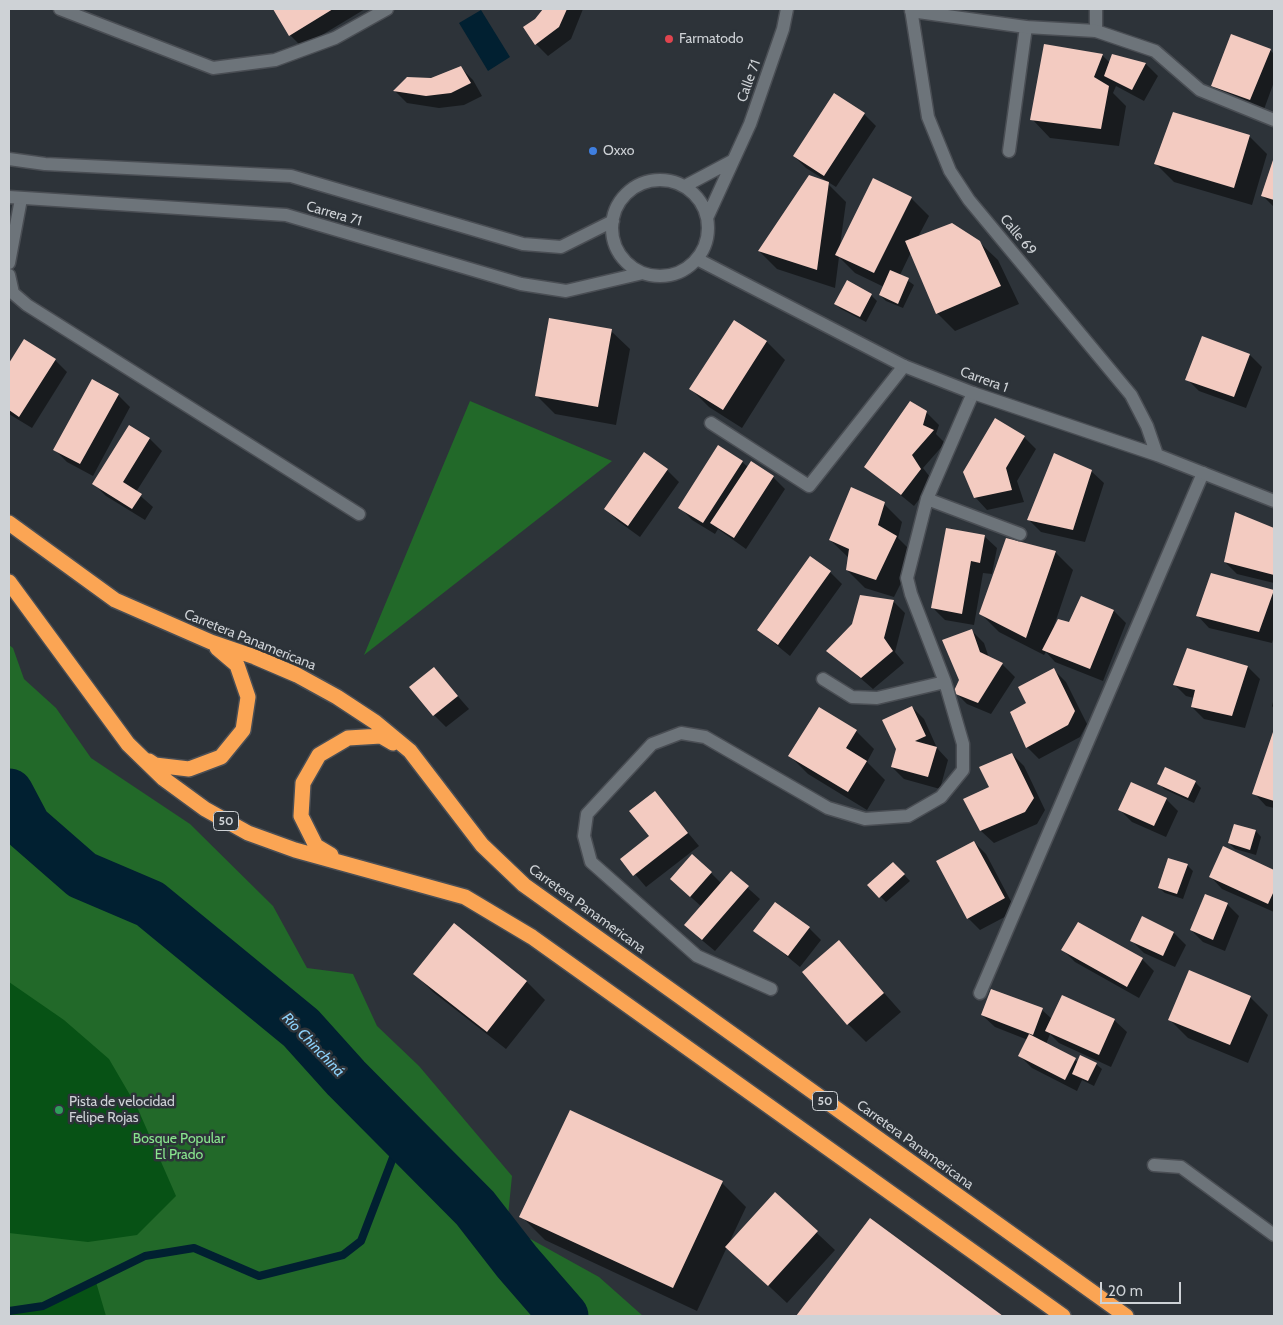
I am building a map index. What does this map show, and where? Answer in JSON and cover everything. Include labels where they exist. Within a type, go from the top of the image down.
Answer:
[{"type":"highway","name":"Carretera Panamericana","points":[[9,523],[115,600],[211,642],[255,656],[297,675],[337,696],[375,722],[410,751],[482,845],[524,886],[1126,1316]]},
{"type":"highway","name":"50","points":[[9,582],[128,744],[164,779],[204,808],[239,828],[295,850],[466,897],[532,937],[1063,1316]]},
{"type":"highway","points":[[128,744],[155,765],[189,769],[221,757],[243,730],[248,697],[237,664],[211,642]]},
{"type":"highway","points":[[343,862],[316,846],[301,816],[303,783],[319,755],[348,738],[381,736],[410,751]]},
{"type":"street","points":[[60,9],[213,68],[275,60],[335,38],[387,9]]},
{"type":"street","name":"Calle 71","points":[[707,218],[756,107],[784,30],[787,9]]},
{"type":"street","points":[[1096,9],[1096,31]]},
{"type":"street","points":[[911,10],[1026,27],[1096,31],[1155,51],[1200,90],[1274,120]]},
{"type":"street","name":"Calle 69","points":[[911,10],[928,117],[950,171],[969,200],[1131,395],[1148,426],[1157,455]]},
{"type":"street","points":[[1009,151],[1026,27]]},
{"type":"street","name":"Carrera 71","points":[[9,159],[45,164],[291,176],[523,244],[561,247],[613,221]]},
{"type":"street","points":[[685,186],[732,161]]},
{"type":"street","points":[[659,180],[673,181],[685,186],[695,194],[703,205],[707,218],[708,232],[704,247],[697,259],[685,269],[672,274],[657,276],[643,273],[630,266],[616,246],[613,221],[616,208],[623,197],[640,185],[659,180]]},
{"type":"street","points":[[9,263],[15,198]]},
{"type":"street","name":"Carrera 71","points":[[15,198],[286,215],[521,284],[566,291],[643,273]]},
{"type":"street","name":"Carrera 1","points":[[697,259],[904,366],[973,393],[1157,455],[1274,501]]},
{"type":"street","points":[[9,275],[13,293],[27,305],[359,514]]},
{"type":"street","points":[[711,423],[809,486],[904,366]]},
{"type":"street","points":[[772,989],[697,956],[591,862],[584,836],[587,814],[652,744],[681,732],[705,737],[828,808],[864,819],[908,816],[941,797],[963,770],[963,744],[945,682],[907,578],[927,500],[973,393]]},
{"type":"street","points":[[980,993],[1191,505],[1203,473]]},
{"type":"street","points":[[927,500],[1020,534]]},
{"type":"street","points":[[823,679],[852,697],[877,698],[945,682]]},
{"type":"street","points":[[1154,1165],[1182,1168],[1274,1235]]},
{"type":"green space","points":[[470,401],[612,461],[364,655]]},
{"type":"green space","name":"Bosque Popular El Prado","points":[[9,645],[13,648],[24,679],[56,708],[91,758],[190,824],[273,906],[307,968],[353,974],[377,1026],[419,1066],[512,1176],[507,1226],[599,1277],[643,1316],[106,1316],[96,1282],[43,1306],[9,1311],[9,1233],[88,1242],[137,1235],[176,1196],[137,1107],[109,1059],[64,1020],[9,982]]},
{"type":"green space","name":"Bosque Popular El Prado","points":[[9,793],[564,1316],[9,1316]]},
{"type":"water","points":[[481,10],[510,57],[488,71],[459,23]]},
{"type":"building","points":[[273,9],[333,9],[289,36]]},
{"type":"building","points":[[543,9],[567,9],[559,27],[535,45],[523,27],[535,19]]},
{"type":"building","points":[[1231,34],[1271,49],[1250,100],[1211,86]]},
{"type":"building","points":[[1044,44],[1103,54],[1094,77],[1109,86],[1101,129],[1030,120]]},
{"type":"building","points":[[1112,54],[1146,63],[1132,90],[1104,76]]},
{"type":"building","points":[[461,66],[471,83],[451,93],[426,96],[393,91],[407,77],[431,78]]},
{"type":"building","points":[[834,93],[865,113],[824,176],[793,156]]},
{"type":"building","points":[[1173,112],[1250,135],[1234,188],[1154,164]]},
{"type":"building","points":[[1274,157],[1274,200],[1261,196]]},
{"type":"building","points":[[809,175],[829,182],[817,270],[758,251]]},
{"type":"building","points":[[873,178],[912,197],[874,273],[835,255]]},
{"type":"building","points":[[952,223],[980,241],[1001,286],[936,314],[905,241]]},
{"type":"building","points":[[890,270],[909,278],[898,304],[879,295]]},
{"type":"building","points":[[847,280],[872,294],[860,317],[834,304]]},
{"type":"building","points":[[549,318],[612,329],[598,407],[535,396]]},
{"type":"building","points":[[734,320],[767,341],[723,410],[689,389]]},
{"type":"building","points":[[1202,336],[1250,354],[1234,397],[1185,380]]},
{"type":"building","points":[[24,339],[56,359],[19,417],[9,410],[9,363]]},
{"type":"building","points":[[92,379],[119,394],[80,464],[53,450]]},
{"type":"building","points":[[910,401],[927,411],[923,425],[934,430],[912,455],[921,469],[901,495],[864,467]]},
{"type":"building","points":[[995,418],[1025,436],[1006,468],[1012,490],[974,498],[963,472]]},
{"type":"building","points":[[129,425],[150,438],[123,482],[142,494],[132,509],[92,484]]},
{"type":"building","points":[[718,445],[743,461],[703,523],[678,508]]},
{"type":"building","points":[[644,452],[668,469],[628,526],[604,509]]},
{"type":"building","points":[[1054,453],[1092,470],[1073,530],[1027,520]]},
{"type":"building","points":[[751,461],[774,476],[734,538],[710,523]]},
{"type":"building","points":[[851,487],[885,502],[878,525],[897,536],[876,580],[846,570],[849,549],[829,540]]},
{"type":"building","points":[[1235,512],[1274,528],[1274,575],[1224,562]]},
{"type":"building","points":[[946,528],[985,535],[980,563],[971,561],[962,614],[931,608]]},
{"type":"building","points":[[1006,538],[1056,551],[1026,638],[979,614]]},
{"type":"building","points":[[810,556],[831,571],[778,645],[757,630]]},
{"type":"building","points":[[1211,573],[1274,590],[1259,632],[1196,616]]},
{"type":"building","points":[[860,595],[894,600],[884,638],[893,651],[861,678],[826,651],[852,624]]},
{"type":"building","points":[[1081,596],[1114,610],[1090,669],[1042,650],[1058,619],[1069,622]]},
{"type":"building","points":[[972,629],[980,652],[1003,663],[978,703],[953,693],[959,680],[942,640]]},
{"type":"building","points":[[1187,648],[1248,666],[1232,716],[1191,707],[1195,690],[1173,685]]},
{"type":"building","points":[[434,667],[458,696],[433,716],[409,687]]},
{"type":"building","points":[[1054,668],[1075,711],[1068,725],[1026,748],[1010,712],[1026,703],[1018,687]]},
{"type":"building","points":[[912,706],[926,736],[915,741],[937,747],[928,777],[891,767],[896,749],[882,720]]},
{"type":"building","points":[[819,707],[857,730],[846,748],[867,761],[848,792],[788,756]]},
{"type":"building","points":[[1274,733],[1274,801],[1252,794]]},
{"type":"building","points":[[1012,753],[1034,798],[1025,812],[980,831],[963,799],[989,787],[979,767]]},
{"type":"building","points":[[1165,767],[1196,781],[1188,798],[1157,784]]},
{"type":"building","points":[[1131,782],[1167,798],[1154,826],[1118,810]]},
{"type":"building","points":[[655,791],[688,833],[633,876],[620,859],[649,836],[629,811]]},
{"type":"building","points":[[1234,824],[1256,830],[1250,850],[1228,843]]},
{"type":"building","points":[[974,841],[1005,898],[967,919],[936,861]]},
{"type":"building","points":[[1223,846],[1274,870],[1274,891],[1268,904],[1209,877]]},
{"type":"building","points":[[692,854],[712,872],[690,897],[670,879]]},
{"type":"building","points":[[1168,858],[1188,864],[1177,894],[1158,888]]},
{"type":"building","points":[[893,862],[905,874],[879,898],[867,885]]},
{"type":"building","points":[[731,871],[749,886],[702,940],[684,925]]},
{"type":"building","points":[[1205,894],[1228,903],[1213,940],[1190,930]]},
{"type":"building","points":[[775,902],[810,927],[788,956],[753,931]]},
{"type":"building","points":[[1142,916],[1174,932],[1163,956],[1130,941]]},
{"type":"building","points":[[1078,922],[1143,958],[1127,987],[1061,950]]},
{"type":"building","points":[[454,923],[527,981],[487,1032],[413,974]]},
{"type":"building","points":[[839,940],[884,993],[847,1025],[802,972]]},
{"type":"building","points":[[1189,970],[1251,996],[1230,1045],[1168,1020]]},
{"type":"building","points":[[991,989],[1043,1008],[1033,1035],[981,1015]]},
{"type":"building","points":[[1062,995],[1115,1019],[1099,1055],[1045,1031]]},
{"type":"building","points":[[1029,1034],[1076,1058],[1065,1080],[1018,1056]]},
{"type":"building","points":[[1080,1055],[1097,1063],[1088,1081],[1072,1074]]},
{"type":"building","points":[[570,1110],[723,1181],[673,1288],[519,1217]]},
{"type":"building","points":[[775,1192],[818,1231],[768,1286],[725,1247]]},
{"type":"building","points":[[870,1218],[1003,1316],[796,1316]]},
{"type":"waterway","name":"Río Chinchiná","points":[[9,793],[27,827],[82,875],[150,904],[301,1028],[346,1078],[475,1208],[517,1262],[564,1316]]},
{"type":"waterway","points":[[9,1311],[43,1306],[145,1256],[194,1248],[259,1276],[343,1255],[361,1241],[402,1134]]},
{"type":"place","name":"Farmatodo","points":[[669,39]]},
{"type":"place","name":"Oxxo","points":[[593,151]]},
{"type":"place","name":"Pista de velocidad Felipe Rojas","points":[[59,1110]]}]
